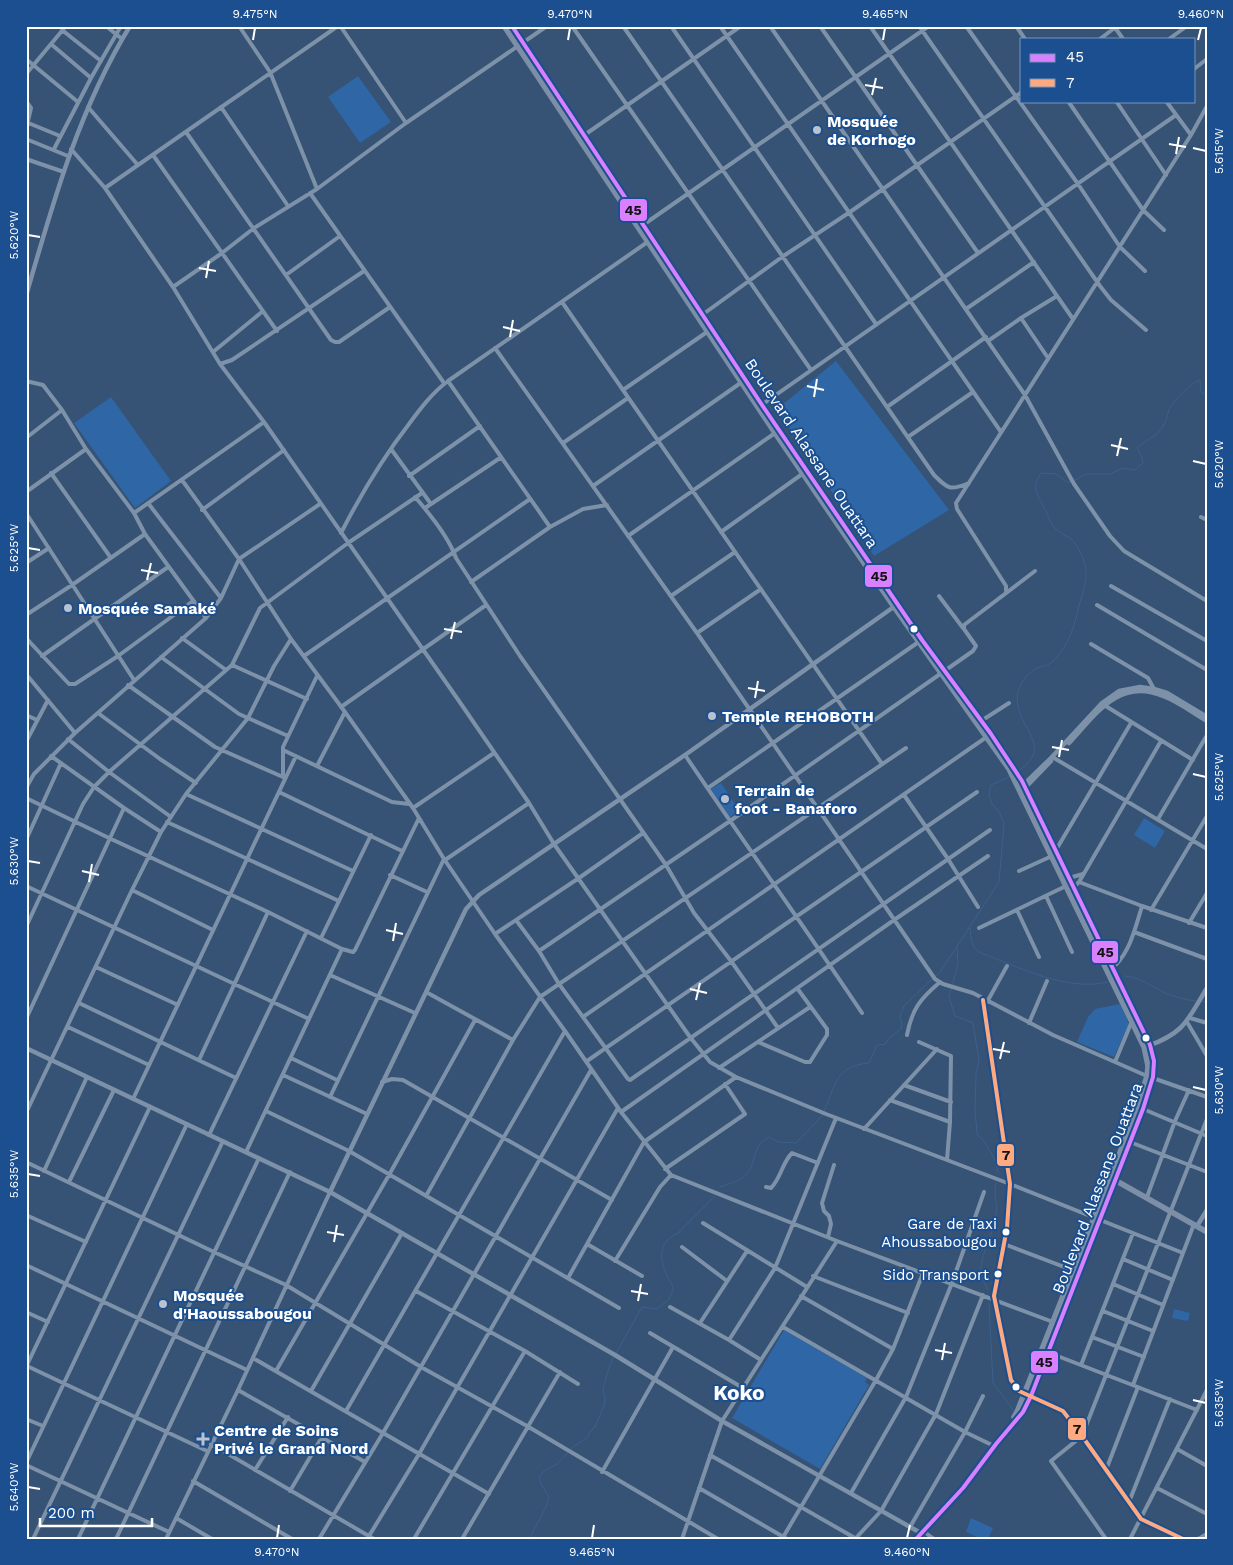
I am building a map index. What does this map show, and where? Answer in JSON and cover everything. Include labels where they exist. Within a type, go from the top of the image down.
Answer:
[{"type":"main road","name":"Boulevard Alassane Ouattara","points":[[504,26],[520,45],[760,406],[896,606],[1011,768],[1154,1061],[1140,1111],[1077,1272],[1060,1324],[1046,1351],[1023,1412],[1016,1417]]},
{"type":"main road","name":"Boulevard Alassane Ouattara","points":[[512,26],[520,45]]},
{"type":"main road","name":"Boulevard Alassane Ouattara","points":[[700,316],[707,332],[720,345],[742,382],[760,406],[775,433],[805,472]]},
{"type":"main road","name":"Boulevard Alassane Ouattara","points":[[943,673],[981,721],[988,736]]},
{"type":"main road","name":"Boulevard Alassane Ouattara","points":[[1067,884],[1077,885],[1110,970]]},
{"type":"main road","points":[[1113,1179],[1207,1232]]},
{"type":"main road","name":"Boulevard Alassane Ouattara","points":[[1046,1351],[1053,1322],[1077,1272]]},
{"type":"main road","name":"Boulevard Alassane Ouattara","points":[[916,1539],[1016,1417],[1028,1395]]},
{"type":"main road","name":"Boulevard Alassane Ouattara","points":[[912,1539],[921,1532]]},
{"type":"street","points":[[106,26],[122,39]]},
{"type":"street","points":[[54,149],[100,61],[121,26]]},
{"type":"street","points":[[26,296],[68,156],[88,106],[130,26]]},
{"type":"street","points":[[239,26],[270,72],[317,189]]},
{"type":"street","points":[[106,188],[137,164],[153,155],[338,26],[341,27],[406,123]]},
{"type":"street","points":[[173,287],[254,228],[317,189],[406,123],[547,26]]},
{"type":"street","points":[[572,26],[811,370]]},
{"type":"street","points":[[623,26],[934,476],[949,488],[956,488],[969,483]]},
{"type":"street","points":[[671,26],[876,324]]},
{"type":"street","points":[[720,26],[1001,432]]},
{"type":"street","points":[[581,137],[741,26]]},
{"type":"street","points":[[770,26],[1025,395],[1070,478],[1110,536],[1124,551],[1207,601]]},
{"type":"street","points":[[820,26],[978,253]]},
{"type":"street","points":[[870,26],[1073,319]]},
{"type":"street","points":[[919,26],[1111,300],[1146,330]]},
{"type":"street","points":[[641,226],[929,26]]},
{"type":"street","points":[[966,26],[1020,102]]},
{"type":"street","points":[[1016,26],[1024,38]]},
{"type":"street","points":[[1170,38],[1187,26]]},
{"type":"street","points":[[1101,38],[1116,27],[1122,38]]},
{"type":"street","points":[[26,74],[64,28],[100,61]]},
{"type":"street","points":[[50,44],[91,78]]},
{"type":"street","points":[[26,59],[78,102]]},
{"type":"street","points":[[1196,67],[1207,59]]},
{"type":"street","points":[[700,316],[782,257],[1020,93]]},
{"type":"street","points":[[26,101],[31,108],[26,130]]},
{"type":"street","points":[[1020,102],[1120,247],[1145,271]]},
{"type":"street","points":[[1069,102],[1143,210],[1164,230]]},
{"type":"street","points":[[1117,102],[1166,175]]},
{"type":"street","points":[[1167,102],[1191,135]]},
{"type":"street","points":[[88,106],[137,164]]},
{"type":"street","points":[[1006,591],[1006,586],[956,506],[1001,432],[1166,175],[1207,106]]},
{"type":"street","points":[[221,107],[288,206]]},
{"type":"street","points":[[760,406],[1176,115]]},
{"type":"street","points":[[27,122],[60,136]]},
{"type":"street","points":[[186,132],[309,309],[335,342],[339,342],[390,307]]},
{"type":"street","points":[[26,139],[68,156]]},
{"type":"street","points":[[71,149],[106,188],[173,287],[220,364],[284,450],[529,803],[554,844],[702,1054],[719,1068],[736,1077],[836,1118],[1010,1184],[1183,1253]]},
{"type":"street","points":[[153,155],[277,331]]},
{"type":"street","points":[[26,159],[64,172]]},
{"type":"street","points":[[310,193],[390,307],[480,426],[500,458],[550,527]]},
{"type":"street","points":[[286,275],[340,236]]},
{"type":"street","points":[[341,534],[372,476],[423,406],[446,382],[650,240]]},
{"type":"street","points":[[966,309],[1034,262]]},
{"type":"street","points":[[220,364],[232,360],[277,331],[364,271]]},
{"type":"street","points":[[887,407],[951,361],[1057,296]]},
{"type":"street","points":[[562,302],[882,764]]},
{"type":"street","points":[[213,352],[263,311]]},
{"type":"street","points":[[1021,318],[1048,358]]},
{"type":"street","points":[[623,390],[707,332]]},
{"type":"street","points":[[495,348],[697,633],[935,979],[954,988],[973,993],[985,1001],[1053,1035],[1115,1062],[1207,1097]]},
{"type":"street","points":[[26,381],[43,385],[62,410],[86,449],[134,513],[145,534],[206,618]]},
{"type":"street","points":[[593,486],[742,382]]},
{"type":"street","points":[[908,438],[973,392]]},
{"type":"street","points":[[563,443],[628,398]]},
{"type":"street","points":[[26,438],[62,410]]},
{"type":"street","points":[[134,513],[264,422]]},
{"type":"street","points":[[409,476],[480,426]]},
{"type":"street","points":[[628,536],[775,433]]},
{"type":"street","points":[[26,492],[86,449]]},
{"type":"street","points":[[391,449],[431,504]]},
{"type":"street","points":[[202,510],[284,450]]},
{"type":"street","points":[[425,508],[500,458]]},
{"type":"street","points":[[721,532],[805,472]]},
{"type":"street","points":[[51,473],[111,558]]},
{"type":"street","points":[[182,480],[239,559],[317,676],[410,804],[495,934],[587,1061],[619,1110],[670,1175],[837,1241],[1060,1324]]},
{"type":"street","points":[[26,927],[74,821],[94,787],[140,744],[232,665],[260,610],[268,602],[348,543],[422,493]]},
{"type":"street","points":[[415,497],[425,508],[454,551],[456,558],[471,582],[520,656],[666,865],[707,930],[778,1028]]},
{"type":"street","points":[[304,656],[530,498]]},
{"type":"street","points":[[148,503],[221,598]]},
{"type":"street","points":[[26,788],[34,774],[75,732],[206,618],[221,598],[239,559],[320,504]]},
{"type":"street","points":[[471,582],[550,527],[583,509],[607,505]]},
{"type":"street","points":[[26,513],[134,680]]},
{"type":"street","points":[[1201,517],[1207,520]]},
{"type":"street","points":[[26,615],[145,534]]},
{"type":"street","points":[[26,563],[49,548]]},
{"type":"street","points":[[671,596],[735,552]]},
{"type":"street","points":[[42,656],[168,567]]},
{"type":"street","points":[[963,628],[964,625],[1006,591],[1035,571]]},
{"type":"street","points":[[1111,586],[1207,641]]},
{"type":"street","points":[[697,633],[761,589]]},
{"type":"street","points":[[539,951],[730,822],[976,648],[939,596]]},
{"type":"street","points":[[26,638],[69,684],[75,684],[118,656],[193,601]]},
{"type":"street","points":[[341,707],[486,605]]},
{"type":"street","points":[[1097,605],[1207,670]]},
{"type":"street","points":[[166,1539],[382,1082],[466,910],[473,901],[896,606]]},
{"type":"street","points":[[182,638],[226,670]]},
{"type":"street","points":[[26,1113],[161,832],[186,794],[248,718],[274,666],[291,639]]},
{"type":"street","points":[[708,788],[920,641]]},
{"type":"street","points":[[1091,644],[1148,678],[1154,688]]},
{"type":"street","points":[[161,657],[239,714],[288,736]]},
{"type":"street","points":[[232,665],[306,699]]},
{"type":"street","points":[[26,674],[75,732]]},
{"type":"street","points":[[284,780],[283,750],[317,676]]},
{"type":"street","points":[[128,685],[223,751],[284,780]]},
{"type":"street","points":[[1021,786],[1107,698],[1119,691],[1131,688],[1154,688],[1167,693],[1207,717]]},
{"type":"street","points":[[1021,786],[1054,758],[1104,705],[1125,692],[1140,690],[1166,696],[1207,721]]},
{"type":"street","points":[[26,742],[48,700]]},
{"type":"street","points":[[981,721],[1009,703]]},
{"type":"street","points":[[1104,705],[1161,742],[1193,760]]},
{"type":"street","points":[[317,766],[345,712]]},
{"type":"street","points":[[98,713],[196,782]]},
{"type":"street","points":[[26,716],[37,720]]},
{"type":"street","points":[[1019,872],[1053,853],[1131,723]]},
{"type":"street","points":[[1158,819],[1207,735]]},
{"type":"street","points":[[583,1017],[988,736]]},
{"type":"street","points":[[68,739],[109,772],[171,816]]},
{"type":"street","points":[[1077,885],[1161,742]]},
{"type":"street","points":[[426,1196],[513,1040],[540,998],[906,748]]},
{"type":"street","points":[[283,750],[392,802],[410,804]]},
{"type":"street","points":[[412,808],[494,753]]},
{"type":"street","points":[[685,754],[862,1013]]},
{"type":"street","points":[[51,756],[161,832]]},
{"type":"street","points":[[133,1099],[296,756]]},
{"type":"street","points":[[1054,758],[1207,849]]},
{"type":"street","points":[[26,840],[61,763]]},
{"type":"street","points":[[279,792],[402,851]]},
{"type":"street","points":[[587,1061],[862,872],[925,826],[977,792]]},
{"type":"street","points":[[186,794],[353,871]]},
{"type":"street","points":[[904,795],[978,907]]},
{"type":"street","points":[[26,798],[350,952],[355,950],[419,818]]},
{"type":"street","points":[[330,1097],[427,892],[445,860],[529,803]]},
{"type":"street","points":[[26,1019],[124,808]]},
{"type":"street","points":[[1151,910],[1207,816]]},
{"type":"street","points":[[167,822],[339,901]]},
{"type":"street","points":[[516,920],[539,951],[559,984],[630,1080],[990,830]]},
{"type":"street","points":[[495,934],[643,833]]},
{"type":"street","points":[[321,938],[370,835]]},
{"type":"street","points":[[369,1536],[420,1454],[619,1110],[988,856]]},
{"type":"street","points":[[979,928],[1046,896],[1083,874]]},
{"type":"street","points":[[390,875],[427,892]]},
{"type":"street","points":[[1067,884],[1077,885],[1207,928]]},
{"type":"street","points":[[26,886],[308,1019]]},
{"type":"street","points":[[132,890],[213,930]]},
{"type":"street","points":[[1189,923],[1207,893]]},
{"type":"street","points":[[1046,896],[1072,952]]},
{"type":"street","points":[[1110,970],[1121,960],[1134,932],[1142,906]]},
{"type":"street","points":[[1017,910],[1039,957]]},
{"type":"street","points":[[199,1060],[268,912]]},
{"type":"street","points":[[209,1135],[307,931]]},
{"type":"street","points":[[1134,932],[1207,959]]},
{"type":"street","points":[[246,1152],[342,949]]},
{"type":"street","points":[[1007,966],[985,1001],[1010,1184],[1007,1228],[994,1296],[1011,1380],[1019,1392],[1063,1411],[1141,1519],[1183,1539]]},
{"type":"street","points":[[96,967],[178,1005]]},
{"type":"street","points":[[330,975],[376,998],[415,1014]]},
{"type":"street","points":[[1029,1023],[1047,981]]},
{"type":"street","points":[[907,1035],[912,1015],[928,993],[940,982]]},
{"type":"street","points":[[758,1042],[805,1062],[810,1062],[827,1029],[797,988]]},
{"type":"street","points":[[1147,1046],[1170,1037],[1189,1020],[1207,988]]},
{"type":"street","points":[[426,992],[513,1040]]},
{"type":"street","points":[[78,1004],[236,1078]]},
{"type":"street","points":[[719,1068],[810,1007]]},
{"type":"street","points":[[276,1370],[390,1175],[475,1020]]},
{"type":"street","points":[[1189,1020],[1207,1023]]},
{"type":"street","points":[[1189,1020],[1207,1056]]},
{"type":"street","points":[[1115,1062],[1136,1024]]},
{"type":"street","points":[[68,1027],[149,1065]]},
{"type":"street","points":[[346,1411],[565,1031]]},
{"type":"street","points":[[919,1042],[951,1056],[951,1102],[947,1160]]},
{"type":"street","points":[[26,1048],[290,1172],[367,1212],[722,1420],[880,1511],[934,1539]]},
{"type":"street","points":[[864,1129],[937,1049]]},
{"type":"street","points":[[291,1058],[338,1080]]},
{"type":"street","points":[[319,1539],[421,1367],[539,1159],[592,1070]]},
{"type":"street","points":[[283,1075],[367,1114]]},
{"type":"street","points":[[44,1170],[87,1077]]},
{"type":"street","points":[[568,1278],[644,1142],[736,1077]]},
{"type":"street","points":[[382,1082],[397,1078],[612,1200]]},
{"type":"street","points":[[665,1169],[744,1114],[725,1084]]},
{"type":"street","points":[[904,1085],[951,1102]]},
{"type":"street","points":[[70,1182],[114,1090]]},
{"type":"street","points":[[1147,1197],[1188,1090]]},
{"type":"street","points":[[890,1100],[950,1122]]},
{"type":"street","points":[[150,1107],[26,1367],[207,1451]]},
{"type":"street","points":[[266,1111],[349,1151],[619,1308]]},
{"type":"street","points":[[1140,1111],[1175,1122],[1207,1136]]},
{"type":"street","points":[[729,1340],[774,1268],[794,1224],[836,1118]]},
{"type":"street","points":[[1106,1539],[1051,1461],[1082,1436],[1207,1119]]},
{"type":"street","points":[[169,1532],[26,1464],[187,1124]]},
{"type":"street","points":[[33,1539],[223,1141]]},
{"type":"street","points":[[1128,1141],[1207,1172]]},
{"type":"street","points":[[766,1187],[771,1188],[776,1184],[786,1159],[792,1153],[818,1162]]},
{"type":"street","points":[[78,1539],[259,1158]]},
{"type":"street","points":[[26,1162],[286,1285],[421,1367],[527,1426],[718,1539]]},
{"type":"street","points":[[828,1237],[831,1224],[822,1204],[834,1165]]},
{"type":"street","points":[[116,1539],[290,1172]]},
{"type":"street","points":[[615,1261],[670,1175]]},
{"type":"street","points":[[851,1493],[906,1397],[952,1284],[984,1192]]},
{"type":"street","points":[[1106,1470],[1144,1356],[1183,1253],[1196,1225],[1207,1210]]},
{"type":"street","points":[[26,1215],[86,1242]]},
{"type":"street","points":[[703,1223],[806,1287]]},
{"type":"street","points":[[311,1391],[402,1232]]},
{"type":"street","points":[[1081,1365],[1133,1233]]},
{"type":"street","points":[[682,1539],[722,1420],[837,1241]]},
{"type":"street","points":[[587,1244],[642,1276]]},
{"type":"street","points":[[1004,1244],[1077,1272]]},
{"type":"street","points":[[682,1247],[727,1281]]},
{"type":"street","points":[[700,1323],[747,1251]]},
{"type":"street","points":[[1123,1259],[1173,1280]]},
{"type":"street","points":[[26,1265],[247,1370]]},
{"type":"street","points":[[699,1488],[784,1538],[876,1380],[892,1349],[924,1273]]},
{"type":"street","points":[[813,1276],[908,1313]]},
{"type":"street","points":[[1113,1284],[1163,1305]]},
{"type":"street","points":[[416,1291],[525,1351],[578,1384]]},
{"type":"street","points":[[801,1296],[892,1349]]},
{"type":"street","points":[[710,1455],[855,1538],[880,1511],[936,1414],[983,1296]]},
{"type":"street","points":[[670,1307],[761,1360]]},
{"type":"street","points":[[1103,1311],[1153,1331]]},
{"type":"street","points":[[26,1312],[48,1322]]},
{"type":"street","points":[[783,1327],[966,1432],[994,1445]]},
{"type":"street","points":[[650,1333],[743,1388]]},
{"type":"street","points":[[1092,1337],[1144,1356]]},
{"type":"street","points":[[602,1472],[673,1347]]},
{"type":"street","points":[[414,1539],[525,1351]]},
{"type":"street","points":[[1046,1351],[1197,1410]]},
{"type":"street","points":[[253,1358],[489,1494]]},
{"type":"street","points":[[462,1539],[560,1372]]},
{"type":"street","points":[[238,1390],[365,1462]]},
{"type":"street","points":[[1130,1539],[1207,1390]]},
{"type":"street","points":[[910,1527],[966,1432],[983,1396]]},
{"type":"street","points":[[1129,1502],[1170,1399]]},
{"type":"street","points":[[255,1470],[288,1418]]},
{"type":"street","points":[[26,1419],[44,1426]]},
{"type":"street","points":[[290,1490],[322,1437]]},
{"type":"street","points":[[211,1444],[374,1539]]},
{"type":"street","points":[[1177,1449],[1207,1466]]},
{"type":"street","points":[[193,1481],[292,1539]]},
{"type":"street","points":[[1157,1488],[1207,1514]]},
{"type":"street","points":[[176,1518],[212,1539]]},
{"type":"street","points":[[1198,1539],[1207,1534]]},
{"type":"shaded area","points":[[358,76],[391,122],[360,143],[328,97]]},
{"type":"shaded area","points":[[836,361],[949,510],[874,556],[777,409]]},
{"type":"shaded area","points":[[111,397],[171,481],[135,508],[74,423]]},
{"type":"shaded area","name":"Terrain de foot - Banaforo","points":[[721,783],[739,810],[730,817],[711,789]]},
{"type":"shaded area","points":[[1144,818],[1165,831],[1155,848],[1134,835]]},
{"type":"shaded area","points":[[1120,1004],[1129,1024],[1114,1057],[1077,1042],[1088,1017],[1095,1009]]},
{"type":"shaded area","points":[[1174,1309],[1190,1313],[1188,1321],[1172,1318]]},
{"type":"shaded area","points":[[784,1330],[867,1378],[865,1382],[869,1385],[820,1469],[732,1418]]},
{"type":"shaded area","points":[[971,1518],[993,1528],[988,1539],[982,1539],[966,1532]]},
{"type":"waterway","points":[[1018,771],[1030,761],[1034,751],[1033,741],[1019,710],[1017,698],[1021,684],[1034,670],[1051,663],[1067,642],[1086,579],[1085,565],[1078,547],[1071,539],[1053,526],[1038,497],[1036,488],[1038,478],[1041,473],[1056,474],[1067,482],[1072,482],[1086,474],[1110,474],[1123,468],[1135,470],[1143,463],[1137,448],[1160,431],[1174,402],[1192,384],[1200,380],[1201,392],[1207,396]]},
{"type":"waterway","points":[[935,976],[940,972],[999,882],[1004,824],[1000,813],[992,804],[989,795],[991,785],[1011,776]]},
{"type":"waterway","points":[[970,928],[972,942],[978,951],[1011,965],[1059,981],[1076,984],[1108,982]]},
{"type":"waterway","points":[[957,946],[958,964],[949,997],[955,1016],[973,1023],[979,1061],[976,1074],[975,1110],[977,1134],[996,1163],[998,1173]]},
{"type":"waterway","points":[[1125,976],[1141,980],[1160,991],[1196,1001]]},
{"type":"waterway","points":[[824,1111],[838,1078],[849,1068],[869,1063],[876,1047],[879,1044],[883,1045],[886,1043],[889,1038],[901,1029],[900,1017],[904,1006],[932,979]]},
{"type":"waterway","points":[[1200,1001],[1207,1002]]},
{"type":"waterway","points":[[720,1187],[737,1181],[746,1175],[752,1166],[756,1151],[763,1141],[769,1137],[778,1142],[796,1143],[823,1115]]},
{"type":"waterway","points":[[988,1290],[982,1277],[981,1268],[983,1255],[995,1221],[996,1183]]},
{"type":"waterway","points":[[529,1539],[546,1507],[549,1497],[539,1477],[544,1471],[557,1464],[573,1447],[588,1437],[595,1427],[604,1406],[603,1389],[610,1364],[642,1307],[657,1309],[669,1299],[673,1288],[663,1263],[662,1251],[664,1246],[671,1237],[678,1233],[715,1196]]},
{"type":"waterway","points":[[989,1303],[993,1383],[1015,1412]]},
{"type":"transit line","name":"45","points":[[512,26],[762,405],[922,640],[991,734],[1022,781],[1150,1045],[1154,1061],[1153,1077],[1143,1109],[1031,1396],[1023,1412],[963,1488],[916,1539]]},
{"type":"transit line","name":"7","points":[[983,1000],[1010,1184],[1007,1228],[994,1296],[1011,1380],[1019,1391],[1063,1411],[1141,1519],[1183,1539]]},
{"type":"place","name":"Mosquée de Korhogo","points":[[817,130]]},
{"type":"place","name":"Mosquée Samaké","points":[[68,608]]},
{"type":"place","name":"Temple REHOBOTH","points":[[712,716]]},
{"type":"place","name":"Terrain de foot - Banaforo","points":[[725,799]]},
{"type":"place","name":"Gare de Taxi Ahoussabougou","points":[[1006,1232]]},
{"type":"place","name":"Sido Transport","points":[[998,1274]]},
{"type":"place","name":"Mosquée d'Haoussabougou","points":[[163,1304]]},
{"type":"place","name":"Centre de Soins Privé le Grand Nord","points":[[203,1439]]},
{"type":"district","name":"Koko","points":[[739,1393]]}]
